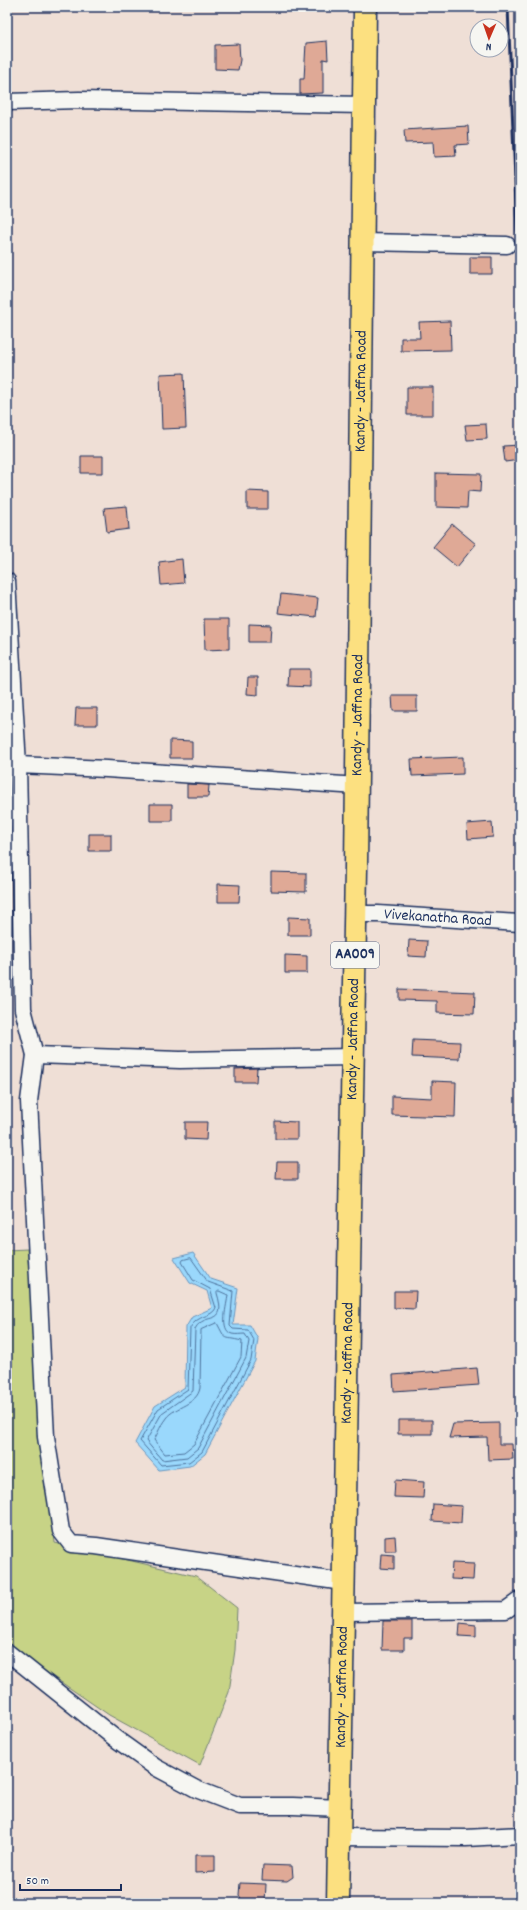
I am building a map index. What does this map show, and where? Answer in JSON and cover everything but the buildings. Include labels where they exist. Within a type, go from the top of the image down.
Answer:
[{"type":"highway","name":"Kandy - Jaffna Road","points":[[338,1903],[341,1808],[343,1612],[358,786],[365,7]]},
{"type":"street","points":[[7,102],[79,100],[365,105]]},
{"type":"street","points":[[364,242],[507,245]]},
{"type":"street","points":[[7,581],[18,765],[23,1009],[35,1055],[29,1101],[46,1437],[61,1531],[71,1544],[96,1546],[344,1582]]},
{"type":"street","points":[[18,765],[107,769],[358,786]]},
{"type":"street","name":"Vivekanatha Road","points":[[356,914],[378,914],[520,923]]},
{"type":"street","points":[[35,1055],[180,1060],[353,1057]]},
{"type":"street","points":[[343,1612],[506,1610],[520,1600]]},
{"type":"street","points":[[7,1652],[116,1739],[155,1767],[196,1789],[240,1806],[341,1808]]},
{"type":"street","points":[[339,1837],[466,1838],[520,1835]]},
{"type":"green space","points":[[27,1249],[55,1543],[196,1576],[237,1608],[235,1650],[229,1692],[200,1765],[109,1715],[36,1665],[7,1642],[7,1250]]},
{"type":"water","points":[[193,1253],[211,1279],[238,1288],[233,1325],[250,1325],[258,1339],[255,1361],[205,1454],[190,1466],[159,1470],[135,1443],[155,1406],[185,1387],[186,1327],[192,1317],[212,1308],[207,1291],[190,1283],[174,1258]]},
{"type":"railway","points":[[508,7],[517,230],[520,254]]}]
